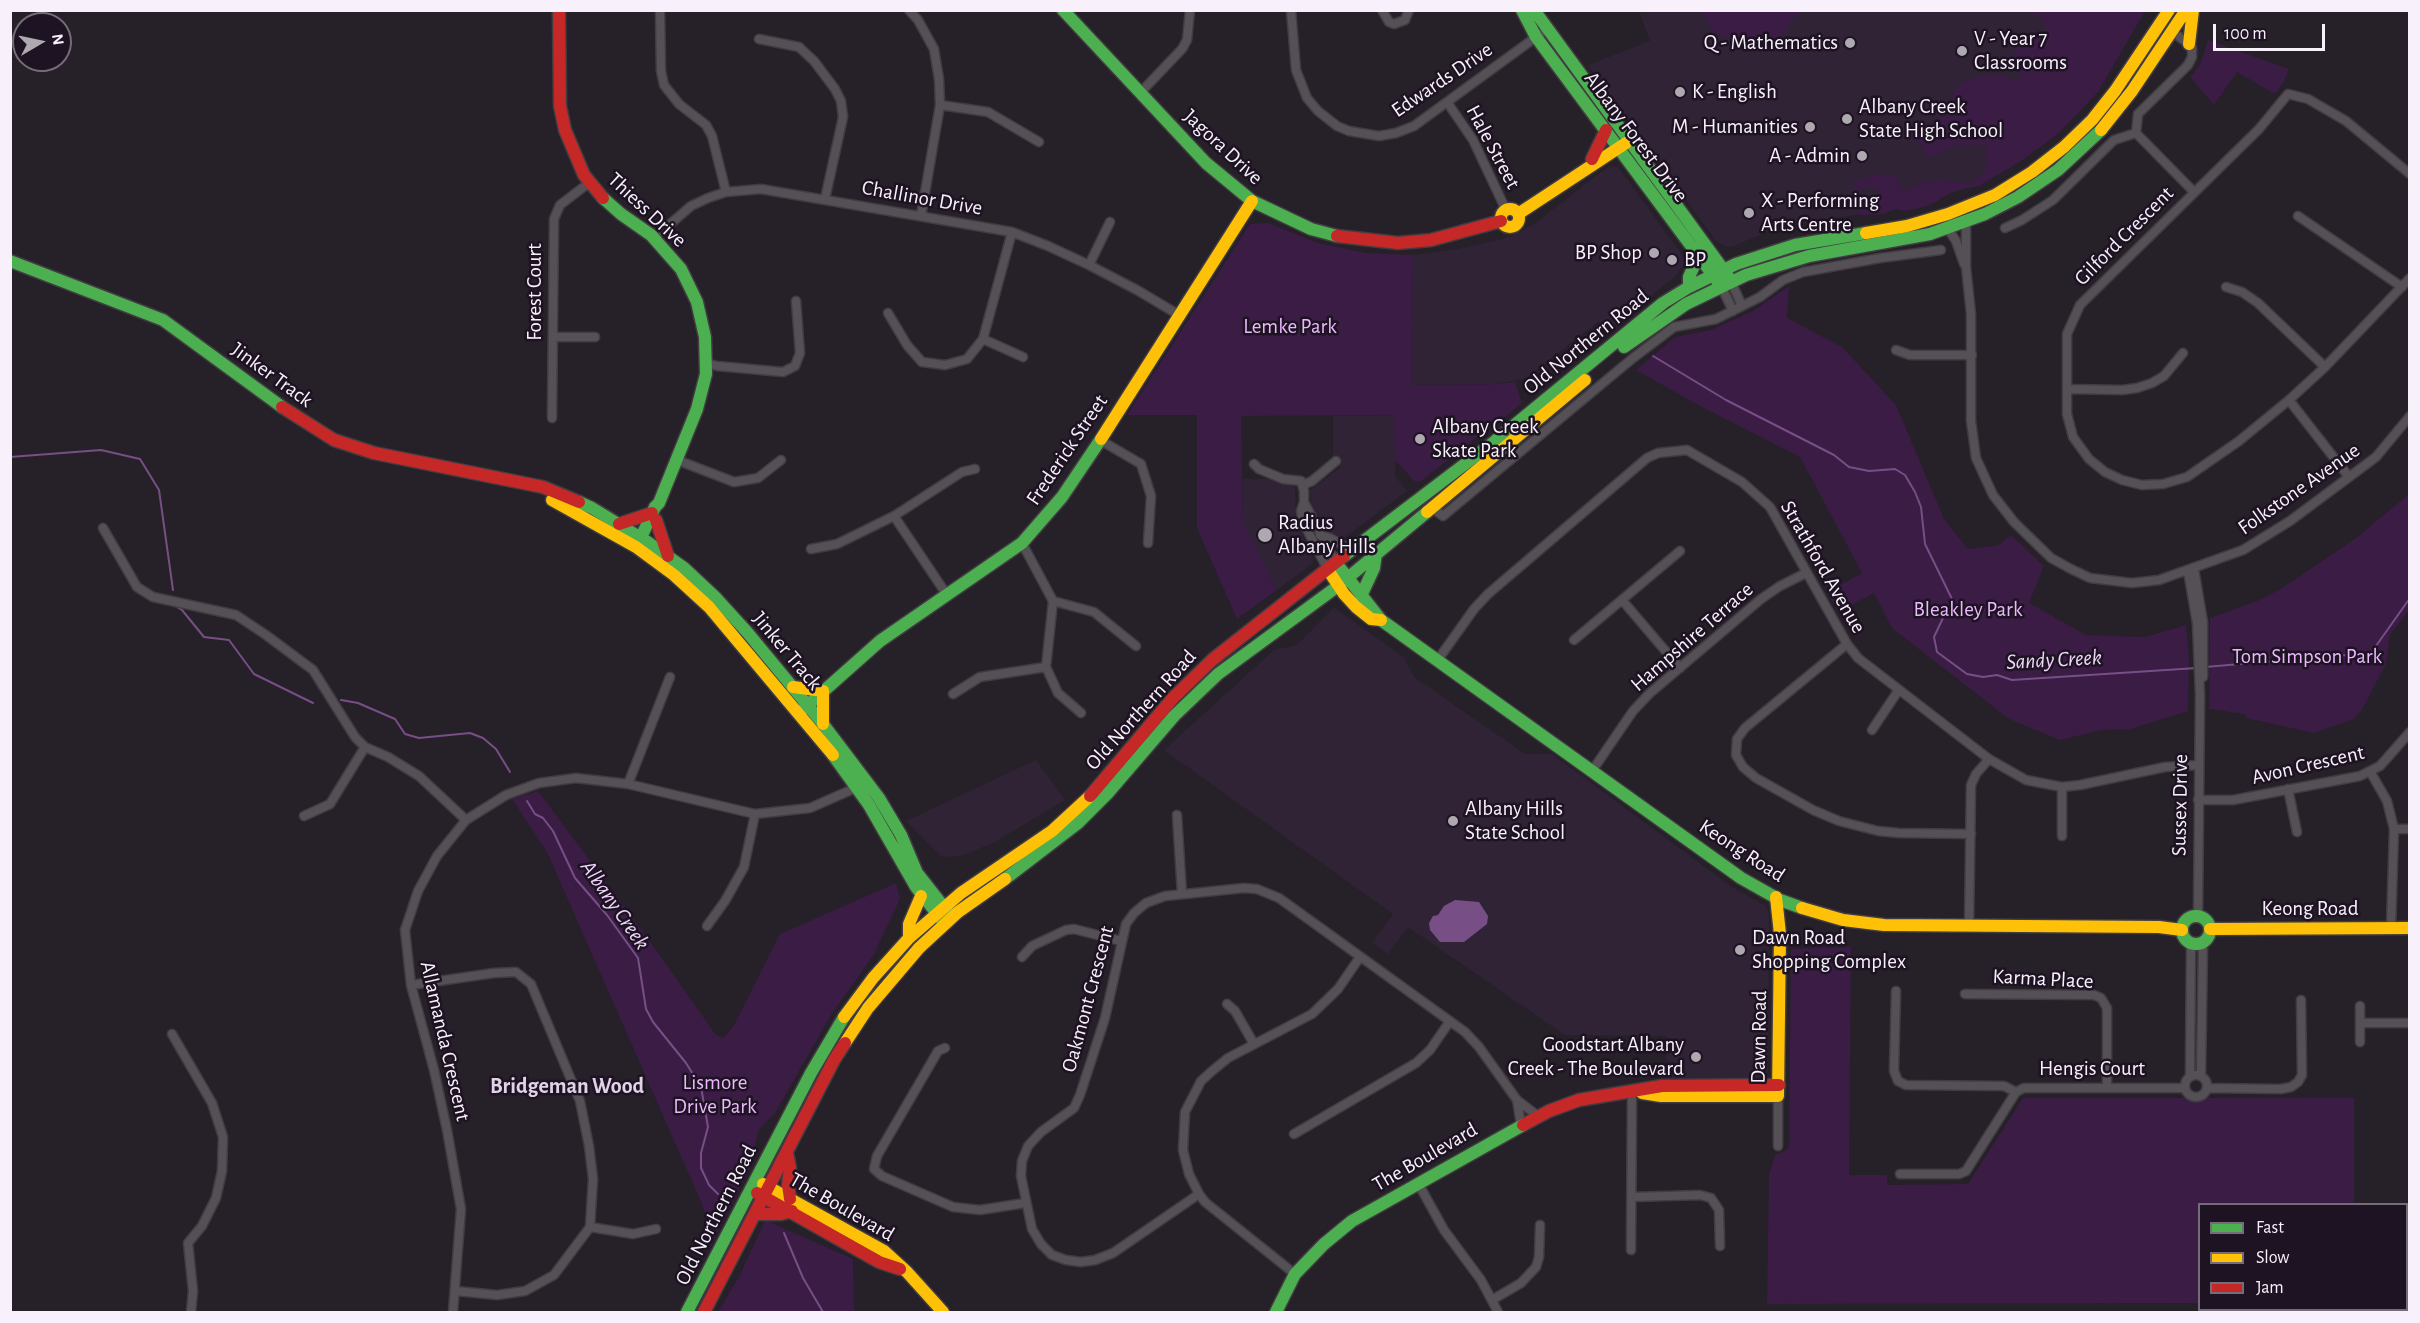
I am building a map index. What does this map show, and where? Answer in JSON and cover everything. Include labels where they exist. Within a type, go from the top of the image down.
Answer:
[{"type":"main road","name":"Thiess Drive","points":[[560,10],[559,94],[562,118],[573,153],[590,182],[610,206],[654,238],[674,259],[692,290],[704,325],[706,363],[701,398],[641,544]]},
{"type":"main road","name":"Jagora Drive","points":[[1064,10],[1206,163],[1252,201],[1311,229],[1342,237],[1398,243],[1431,240],[1503,216],[1505,226],[1512,227],[1518,222],[1518,214],[1589,163]]},
{"type":"main road","name":"Albany Forest Drive","points":[[1522,10],[1726,283]]},
{"type":"main road","name":"Albany Forest Drive","points":[[1534,10],[1541,33],[1606,130],[1622,141],[1699,255],[1719,272]]},
{"type":"main road","name":"Old Northern Road","points":[[704,1312],[834,1060],[868,1008],[944,915],[1069,817],[1112,774],[1173,698],[1212,660],[1508,431],[1663,303],[1689,286],[1719,272],[1795,245],[1927,221],[1973,205],[2013,185],[2048,160],[2092,120],[2115,91],[2169,10]]},
{"type":"main road","name":"Old Northern Road","points":[[687,1312],[811,1072],[841,1022],[873,978],[909,938],[1063,837],[1093,809],[1196,694],[1239,658],[1343,582],[1631,342],[1686,304],[1726,283],[1793,259],[1904,241],[1948,229],[2004,205],[2034,188],[2087,144],[2116,112],[2186,10]]},
{"type":"main road","points":[[2189,44],[2193,10]]},
{"type":"main road","points":[[1606,130],[1589,163],[1593,165],[1622,141]]},
{"type":"main road","name":"Frederick Street","points":[[803,709],[880,641],[1022,543],[1062,497],[1252,201]]},
{"type":"main road","points":[[1689,286],[1689,277],[1699,255]]},
{"type":"main road","name":"Jinker Track","points":[[10,261],[163,320],[265,397],[334,440],[374,453],[543,487],[591,508],[619,524],[709,607],[803,709],[894,822],[917,873],[944,915]]},
{"type":"main road","name":"Jinker Track","points":[[525,485],[668,556],[716,598],[793,687],[803,709],[823,724],[863,784],[921,896],[944,915]]},
{"type":"main road","points":[[619,524],[656,512],[668,556]]},
{"type":"main road","points":[[1361,596],[1374,568],[1376,554]]},
{"type":"main road","name":"Keong Road","points":[[1332,566],[1365,615],[1371,619],[1381,620]]},
{"type":"main road","name":"Keong Road","points":[[1343,582],[1361,596],[1381,620],[1437,661],[1741,878],[1794,905],[1843,920],[1884,925],[2159,927],[2182,930]]},
{"type":"main road","points":[[793,687],[823,691],[823,724]]},
{"type":"main road","points":[[909,938],[909,924],[921,896]]},
{"type":"main road","name":"Dawn Road","points":[[1776,897],[1780,929],[1778,1091]]},
{"type":"main road","name":"Dawn Road","points":[[1780,929],[1794,905]]},
{"type":"main road","points":[[2198,916],[2208,922],[2210,929],[2208,937],[2197,943],[2185,938],[2182,930],[2189,918],[2198,916]]},
{"type":"main road","name":"Keong Road","points":[[2210,929],[2409,928]]},
{"type":"main road","name":"The Boulevard","points":[[1276,1312],[1295,1274],[1324,1244],[1352,1221],[1538,1116],[1579,1100],[1662,1086],[1778,1091]]},
{"type":"main road","points":[[755,1214],[781,1214],[791,1205],[788,1185],[790,1168],[787,1153]]},
{"type":"main road","name":"The Boulevard","points":[[754,1185],[884,1251],[907,1272],[943,1312]]},
{"type":"street","points":[[660,10],[661,71],[664,85],[679,104],[706,125],[712,136],[726,192]]},
{"type":"street","points":[[909,10],[918,20],[934,49],[940,105],[921,216]]},
{"type":"street","points":[[1140,93],[1182,50],[1187,40],[1190,10]]},
{"type":"street","name":"Edwards Drive","points":[[1291,10],[1296,70],[1300,85],[1318,111],[1337,126],[1379,136],[1414,126],[1541,33]]},
{"type":"street","points":[[1382,10],[1389,22],[1394,24],[1405,20],[1409,10]]},
{"type":"street","points":[[2136,133],[2138,114],[2191,60],[2193,51],[2189,44],[2160,24]]},
{"type":"street","points":[[759,39],[799,47],[814,61],[841,101],[843,117],[825,199]]},
{"type":"street","name":"Gilford Crescent","points":[[2409,174],[2346,121],[2308,99],[2288,94],[2259,129],[2080,305],[2067,334],[2067,414],[2073,437],[2089,459],[2105,472],[2122,480],[2142,485],[2163,484],[2187,477],[2239,441],[2289,400],[2325,367],[2409,278]]},
{"type":"street","name":"Hale Street","points":[[1447,102],[1473,140],[1503,216]]},
{"type":"street","points":[[940,105],[988,112],[1039,142]]},
{"type":"street","points":[[2136,133],[2194,192]]},
{"type":"street","points":[[2005,228],[2053,200],[2114,140],[2136,133]]},
{"type":"street","name":"Forest Court","points":[[552,418],[554,219],[560,205],[590,182]]},
{"type":"street","name":"Challinor Drive","points":[[654,238],[691,206],[726,192],[761,189],[1012,232],[1089,265],[1179,315]]},
{"type":"street","points":[[2298,216],[2402,287]]},
{"type":"street","points":[[1089,265],[1110,222]]},
{"type":"street","name":"Folkstone Avenue","points":[[1966,222],[1966,267],[1971,314],[1971,422],[1976,458],[1993,495],[2037,546],[2051,558],[2090,578],[2132,583],[2159,580],[2243,550],[2266,537],[2376,457],[2409,416]]},
{"type":"street","name":"Folkstone Avenue","points":[[1948,229],[1956,241],[1966,267]]},
{"type":"street","points":[[888,313],[907,345],[922,362],[945,365],[967,359],[983,339],[1012,232]]},
{"type":"street","name":"Old Northern Road","points":[[1432,508],[1443,516],[1664,333],[1687,323],[1716,319],[1760,297],[1783,280],[1803,272],[1941,250]]},
{"type":"street","points":[[1726,283],[1742,306]]},
{"type":"street","points":[[1726,283],[1733,311]]},
{"type":"street","points":[[2226,287],[2242,292],[2258,303],[2325,367]]},
{"type":"street","points":[[706,363],[783,372],[795,366],[800,353],[796,301]]},
{"type":"street","points":[[553,337],[596,337]]},
{"type":"street","points":[[983,339],[1023,357]]},
{"type":"street","points":[[1896,350],[1910,355],[1972,355]]},
{"type":"street","points":[[2067,389],[2137,388],[2164,376],[2183,353]]},
{"type":"street","points":[[2289,400],[2349,477]]},
{"type":"street","points":[[1100,440],[1141,464],[1151,496],[1148,543]]},
{"type":"street","name":"Strathford Avenue","points":[[1437,661],[1474,609],[1488,594],[1647,458],[1658,453],[1687,450],[1742,482],[1770,507],[1847,644],[1858,658],[1989,759],[2026,780],[2062,787],[2165,767],[2198,765]]},
{"type":"street","points":[[677,460],[734,482],[758,478],[781,460]]},
{"type":"street","points":[[1303,485],[1312,481],[1336,461]]},
{"type":"street","points":[[1254,464],[1259,469],[1283,479],[1301,481],[1304,502],[1301,511],[1303,522],[1332,566]]},
{"type":"street","points":[[811,549],[837,544],[894,516],[962,472],[975,469]]},
{"type":"street","points":[[1304,502],[1332,566]]},
{"type":"street","points":[[894,516],[947,595]]},
{"type":"street","points":[[103,528],[137,587],[153,597],[236,615],[266,635],[313,670],[355,737],[365,747],[419,776],[466,820]]},
{"type":"street","points":[[1320,535],[1352,550]]},
{"type":"street","points":[[1022,543],[1053,602],[1046,667],[1058,693],[1081,713]]},
{"type":"street","points":[[1574,640],[1680,551]]},
{"type":"street","name":"Sussex Drive","points":[[2191,570],[2201,675],[2198,765],[2198,916]]},
{"type":"street","name":"Hampshire Terrace","points":[[1592,771],[1633,711],[1761,599],[1806,573]]},
{"type":"street","points":[[1622,600],[1680,668]]},
{"type":"street","points":[[1053,602],[1094,612],[1136,646]]},
{"type":"street","points":[[1847,644],[1745,728],[1737,739],[1736,754],[1743,767],[1756,778],[1813,810],[1839,821],[1878,831],[1971,834]]},
{"type":"street","points":[[953,694],[980,677],[1046,667]]},
{"type":"street","points":[[628,784],[670,677]]},
{"type":"street","points":[[1872,730],[1898,691]]},
{"type":"street","name":"Avon Crescent","points":[[2198,800],[2233,800],[2371,772],[2380,766],[2409,732]]},
{"type":"street","points":[[304,816],[330,804],[365,747]]},
{"type":"street","points":[[1969,927],[1971,784],[1989,759]]},
{"type":"street","points":[[2371,772],[2387,801],[2394,829],[2391,928]]},
{"type":"street","name":"Allamanda Crescent","points":[[453,1312],[461,1209],[443,1110],[411,985],[405,930],[418,891],[437,855],[466,820],[506,795],[539,783],[576,778],[628,784],[755,814],[810,807],[863,784]]},
{"type":"street","points":[[2062,787],[2062,837]]},
{"type":"street","points":[[2288,789],[2297,832]]},
{"type":"street","points":[[707,926],[725,901],[744,867],[755,814]]},
{"type":"street","points":[[1177,815],[1182,894]]},
{"type":"street","points":[[2394,829],[2409,829]]},
{"type":"street","name":"Oakmont Crescent","points":[[1199,1194],[1113,1253],[1095,1260],[1081,1262],[1052,1255],[1041,1244],[1032,1229],[1021,1176],[1022,1161],[1028,1146],[1041,1132],[1074,1108],[1080,1095],[1105,1018],[1126,924],[1146,903],[1165,896],[1244,888],[1257,888],[1269,892],[1465,1032],[1479,1047],[1517,1100],[1538,1116]]},
{"type":"street","points":[[1022,957],[1032,946],[1066,930],[1074,929],[1121,941]]},
{"type":"street","points":[[2197,943],[2201,1076],[2206,1081],[2206,1088],[2203,1094],[2194,1097],[2188,1094],[2185,1088],[2190,1077],[2197,943]]},
{"type":"street","points":[[1295,1274],[1205,1202],[1199,1194],[1189,1174],[1183,1150],[1185,1112],[1201,1081],[1228,1058],[1312,1014],[1325,1004],[1360,957]]},
{"type":"street","points":[[411,985],[516,972],[531,984],[580,1101],[584,1116],[593,1179],[591,1227],[554,1275],[525,1291],[497,1295],[456,1291]]},
{"type":"street","points":[[1896,991],[1894,1071],[1898,1081],[1906,1085],[2004,1086],[2016,1092]]},
{"type":"street","name":"Karma Place","points":[[1965,994],[2094,995],[2101,998],[2107,1008],[2107,1087]]},
{"type":"street","points":[[2206,1088],[2281,1089],[2291,1087],[2298,1082],[2302,1066],[2301,1000]]},
{"type":"street","points":[[1227,1004],[1234,1011],[1254,1044]]},
{"type":"street","points":[[2360,1006],[2360,1042]]},
{"type":"street","points":[[1294,1134],[1416,1063],[1430,1050],[1450,1022]]},
{"type":"street","points":[[2360,1023],[2409,1023]]},
{"type":"street","points":[[172,1034],[212,1103],[223,1137],[222,1171],[216,1198],[202,1226],[188,1244],[193,1291],[191,1312]]},
{"type":"street","points":[[945,1048],[938,1052],[877,1156],[874,1169],[882,1176],[953,1207],[980,1210],[1025,1203]]},
{"type":"street","points":[[2190,1077],[2201,1076]]},
{"type":"street","name":"Hengis Court","points":[[1900,1174],[1959,1174],[1966,1171],[2016,1092],[2031,1087],[2185,1088]]},
{"type":"street","name":"Dawn Road","points":[[1778,1091],[1778,1146]]},
{"type":"street","points":[[1632,1092],[1632,1250]]},
{"type":"street","name":"Oakmont Crescent","points":[[1517,1100],[1521,1125]]},
{"type":"street","points":[[1418,1184],[1444,1230],[1498,1312]]},
{"type":"street","points":[[1632,1197],[1700,1195],[1712,1198],[1719,1210],[1720,1246]]},
{"type":"street","points":[[1492,1300],[1521,1283],[1536,1267],[1539,1257],[1540,1225]]},
{"type":"street","points":[[591,1227],[633,1234],[656,1229]]},
{"type":"shaded area","name":"Albany Creek State High School","points":[[1639,11],[2139,11],[2045,141],[1988,181],[1910,207],[1781,226],[1734,246],[1726,247],[1716,241],[1588,65],[1650,41]]},
{"type":"shaded area","points":[[1609,166],[1618,167],[1686,260],[1677,275],[1607,331],[1599,321],[1526,378],[1498,384],[1411,385],[1413,255],[1500,240],[1518,233],[1534,224]]},
{"type":"shaded area","points":[[1395,415],[1395,476],[1407,491],[1344,538],[1326,531],[1311,503],[1310,490],[1341,467],[1333,456],[1333,416]]},
{"type":"shaded area","points":[[1243,479],[1279,479],[1280,482],[1295,487],[1296,522],[1313,559],[1312,564],[1277,590],[1243,523]]},
{"type":"shaded area","name":"Albany Hills State School","points":[[1334,607],[1404,658],[1414,677],[1525,754],[1552,754],[1732,887],[1766,906],[1769,914],[1768,1071],[1765,1076],[1760,1078],[1667,1078],[1666,1036],[1565,1035],[1408,927],[1388,954],[1372,943],[1393,914],[1164,750],[1274,650],[1297,645]]},
{"type":"shaded area","points":[[1036,760],[1065,800],[993,843],[961,856],[942,857],[906,821]]},
{"type":"shaded area","points":[[1455,900],[1479,902],[1488,916],[1487,924],[1464,942],[1440,942],[1430,930],[1429,923],[1444,906]]},
{"type":"green space","points":[[1700,11],[1802,11],[1795,16],[1785,33],[1771,45],[1764,46],[1754,40],[1717,35]]},
{"type":"green space","points":[[2034,11],[2145,11],[2098,92],[2059,133],[2021,161],[1979,186],[1954,191],[1928,206],[1906,211],[1895,209],[1884,214],[1860,215],[1856,208],[1879,194],[1879,191],[1872,188],[1854,189],[1852,185],[1857,180],[1879,174],[1891,175],[1898,178],[1902,188],[1909,190],[1923,183],[1938,180],[1973,183],[1981,175],[1985,168],[1987,152],[1985,146],[1958,145],[1930,157],[1912,138],[1913,131],[1919,127],[1927,129],[1934,120],[1952,113],[1954,91],[1962,83],[1980,76],[2001,75],[2015,81],[2021,79],[2010,59],[2023,41],[2035,40],[2046,35],[2045,24],[2034,14]]},
{"type":"green space","points":[[2208,40],[2289,69],[2277,92],[2273,93],[2237,72],[2214,105],[2190,77],[2200,65]]},
{"type":"green space","name":"Lemke Park","points":[[1268,223],[1318,243],[1366,253],[1413,255],[1411,385],[1515,382],[1522,403],[1502,419],[1496,417],[1491,426],[1420,482],[1414,481],[1395,460],[1394,415],[1241,416],[1243,522],[1277,590],[1237,619],[1197,528],[1197,415],[1127,415],[1250,224]]},
{"type":"green space","name":"Bleakley Park","points":[[1789,286],[1787,318],[1842,347],[1896,405],[1944,519],[1968,549],[1999,545],[2011,535],[2044,566],[2029,603],[2086,635],[2145,637],[2186,625],[2189,658],[2188,711],[2130,729],[2102,730],[2060,740],[2009,719],[1893,629],[1874,593],[1838,612],[1827,592],[1862,573],[1800,457],[1700,406],[1636,370],[1675,337],[1711,330],[1753,311]]},
{"type":"green space","name":"Tom Simpson Park","points":[[2409,494],[2409,610],[2390,635],[2386,664],[2361,711],[2354,719],[2314,733],[2246,718],[2245,714],[2209,709],[2210,618],[2257,601],[2281,589],[2356,538]]},
{"type":"green space","name":"Lismore Drive Park","points":[[538,791],[716,1035],[723,1038],[733,1027],[780,934],[896,883],[900,899],[873,956],[831,1015],[775,1113],[758,1131],[751,1166],[708,1251],[700,1246],[708,1224],[702,1204],[547,852],[512,799]]},
{"type":"green space","points":[[1851,947],[1849,1175],[1887,1175],[1887,1185],[1968,1184],[2023,1098],[2354,1098],[2354,1203],[2198,1203],[2198,1303],[1767,1304],[1769,1175],[1775,1155],[1787,1150],[1789,1146],[1791,949]]},
{"type":"green space","points":[[765,1220],[853,1259],[854,1312],[718,1312],[740,1275]]},
{"type":"waterway","name":"Sandy Creek","points":[[1653,356],[1726,400],[1834,455],[1849,467],[1869,471],[1895,469],[1905,475],[1921,507],[1925,544],[1952,599],[1934,637],[1937,652],[1967,674],[1983,677],[1997,675],[2012,680],[2197,668]]},
{"type":"waterway","name":"Albany Creek","points":[[10,457],[101,450],[140,459],[159,490],[173,590]]},
{"type":"waterway","name":"Sandy Creek","points":[[2205,667],[2371,653],[2410,598]]},
{"type":"waterway","name":"Albany Creek","points":[[175,606],[182,610],[204,637],[229,640],[254,674],[313,703]]},
{"type":"waterway","name":"Albany Creek","points":[[341,700],[358,703],[395,719],[405,734],[419,738],[470,733],[483,738],[496,749],[510,772]]},
{"type":"waterway","name":"Albany Creek","points":[[527,801],[535,814],[543,818],[553,831],[575,878],[607,915],[638,958],[646,1009],[701,1087],[708,1127],[701,1153],[701,1168],[709,1185],[718,1194]]},
{"type":"waterway","name":"Albany Creek","points":[[784,1233],[803,1278],[823,1312]]},
{"type":"traffic: fast","points":[[1063,10],[1206,163],[1252,201],[1311,229],[1337,236]]},
{"type":"traffic: fast","points":[[1522,10],[1536,37],[1718,282]]},
{"type":"traffic: fast","points":[[1534,10],[1728,276]]},
{"type":"traffic: fast","points":[[1624,347],[1686,304],[1746,275],[1809,256],[1930,234],[1985,214],[2018,197],[2058,170],[2101,130]]},
{"type":"traffic: fast","points":[[603,198],[651,235],[681,269],[697,302],[705,337],[706,374],[697,409],[659,503],[638,544]]},
{"type":"traffic: fast","points":[[1344,556],[1494,442],[1663,303],[1689,287],[1736,264],[1795,245],[1866,233]]},
{"type":"traffic: fast","points":[[1689,287],[1689,277],[1699,255]]},
{"type":"traffic: fast","points":[[10,261],[163,320],[282,407]]},
{"type":"traffic: fast","points":[[799,713],[880,641],[1022,543],[1062,497],[1101,439]]},
{"type":"traffic: fast","points":[[579,502],[646,541],[684,568],[747,632],[823,724],[879,798],[901,835],[917,873],[950,915]]},
{"type":"traffic: fast","points":[[1005,879],[1078,823],[1107,794],[1174,716],[1218,674],[1338,586],[1427,512]]},
{"type":"traffic: fast","points":[[1361,596],[1374,568],[1376,554]]},
{"type":"traffic: fast","points":[[1336,563],[1381,620],[1741,878],[1780,900],[1802,908]]},
{"type":"traffic: fast","points":[[833,755],[869,805],[916,887],[942,920]]},
{"type":"traffic: fast","points":[[2196,916],[2206,920],[2210,930],[2206,940],[2196,944],[2186,940],[2182,930],[2186,920],[2196,916]]},
{"type":"traffic: fast","points":[[687,1312],[811,1073],[844,1017]]},
{"type":"traffic: fast","points":[[1276,1312],[1295,1274],[1324,1244],[1352,1221],[1523,1125]]},
{"type":"traffic: slow","points":[[1866,233],[1907,226],[1948,214],[1995,195],[2032,172],[2064,147],[2092,120],[2115,91],[2169,10]]},
{"type":"traffic: slow","points":[[2101,130],[2132,91],[2186,10]]},
{"type":"traffic: slow","points":[[2189,44],[2193,10]]},
{"type":"traffic: slow","points":[[1518,214],[1626,143]]},
{"type":"traffic: slow","points":[[1101,439],[1252,201]]},
{"type":"traffic: slow","points":[[1510,209],[1516,212],[1519,218],[1516,224],[1510,227],[1504,224],[1501,218],[1504,212],[1510,209]]},
{"type":"traffic: slow","points":[[1427,512],[1585,380]]},
{"type":"traffic: slow","points":[[552,500],[636,547],[674,575],[709,607],[833,755]]},
{"type":"traffic: slow","points":[[1328,570],[1356,607],[1371,619],[1381,620]]},
{"type":"traffic: slow","points":[[793,687],[823,691],[823,724]]},
{"type":"traffic: slow","points":[[844,1017],[873,978],[909,938],[961,893],[1052,831],[1090,796]]},
{"type":"traffic: slow","points":[[845,1043],[868,1008],[919,948],[958,912],[1005,879]]},
{"type":"traffic: slow","points":[[909,938],[909,924],[921,896]]},
{"type":"traffic: slow","points":[[1642,1093],[1661,1096],[1778,1096],[1780,934],[1776,897]]},
{"type":"traffic: slow","points":[[1802,908],[1843,920],[1884,925],[2159,927],[2182,930]]},
{"type":"traffic: slow","points":[[2210,929],[2410,928]]},
{"type":"traffic: slow","points":[[763,1184],[884,1251],[907,1272],[943,1312]]},
{"type":"traffic: jam","points":[[559,10],[560,106],[565,130],[584,175],[603,198]]},
{"type":"traffic: jam","points":[[1592,159],[1606,130]]},
{"type":"traffic: jam","points":[[1337,236],[1398,243],[1431,240],[1501,221]]},
{"type":"traffic: jam","points":[[282,407],[334,440],[374,453],[543,487],[579,502]]},
{"type":"traffic: jam","points":[[619,524],[652,513]]},
{"type":"traffic: jam","points":[[656,520],[668,556]]},
{"type":"traffic: jam","points":[[1090,796],[1173,698],[1212,660],[1344,556]]},
{"type":"traffic: jam","points":[[704,1312],[834,1060],[845,1043]]},
{"type":"traffic: jam","points":[[1523,1125],[1549,1111],[1579,1100],[1662,1086],[1779,1085]]},
{"type":"traffic: jam","points":[[787,1153],[790,1168],[788,1185],[790,1199]]},
{"type":"traffic: jam","points":[[757,1193],[879,1262],[900,1269]]},
{"type":"traffic: jam","points":[[755,1214],[781,1214],[792,1211]]},
{"type":"place","name":"Q - Mathematics","points":[[1850,43]]},
{"type":"place","name":"V - Year 7 Classrooms","points":[[1962,51]]},
{"type":"place","name":"K - English","points":[[1680,92]]},
{"type":"place","name":"Albany Creek State High School","points":[[1847,119]]},
{"type":"place","name":"M - Humanities","points":[[1810,127]]},
{"type":"place","name":"A - Admin","points":[[1862,156]]},
{"type":"place","name":"X - Performing Arts Centre","points":[[1749,213]]},
{"type":"place","name":"BP Shop","points":[[1654,253]]},
{"type":"place","name":"BP","points":[[1672,260]]},
{"type":"place","name":"Albany Creek Skate Park","points":[[1420,439]]},
{"type":"place","name":"Radius Albany Hills","points":[[1265,535]]},
{"type":"place","name":"Albany Hills State School","points":[[1453,821]]},
{"type":"place","name":"Dawn Road Shopping Complex","points":[[1740,950]]},
{"type":"place","name":"Goodstart Albany Creek - The Boulevard","points":[[1696,1057]]},
{"type":"district","name":"Bridgeman Wood","points":[[567,1086]]}]
